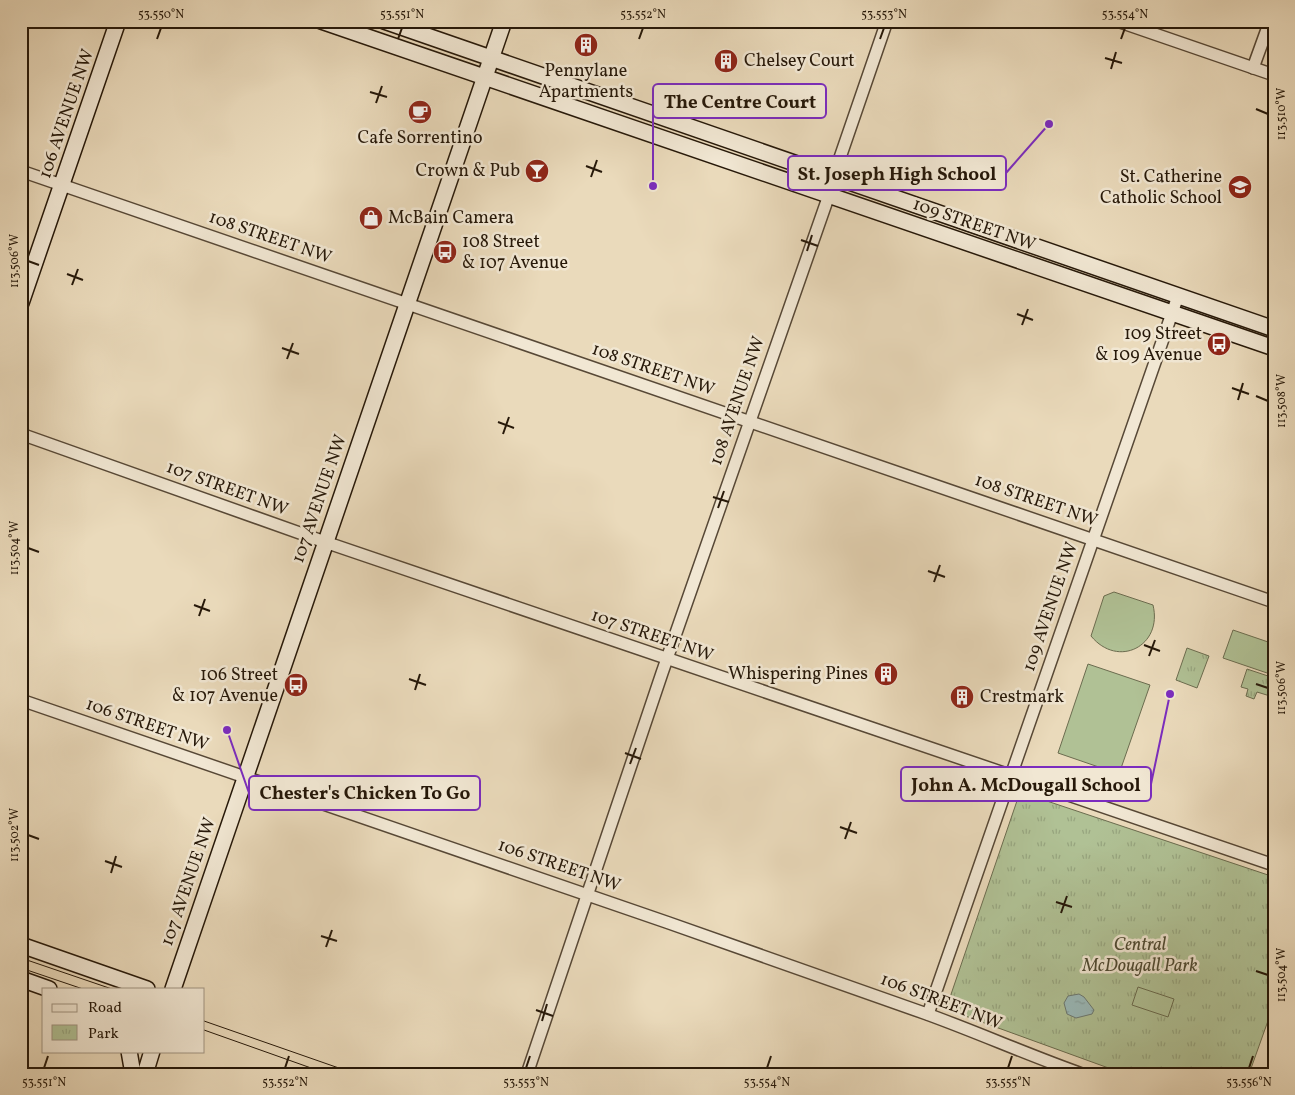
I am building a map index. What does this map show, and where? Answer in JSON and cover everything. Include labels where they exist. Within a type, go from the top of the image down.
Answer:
[{"type":"main road","name":"106 AVENUE NW","points":[[21,303],[118,21]]},
{"type":"main road","name":"109 STREET NW","points":[[321,21],[1274,348]]},
{"type":"main road","name":"109 STREET NW","points":[[384,21],[833,178],[1274,329]]},
{"type":"main road","name":"107 AVENUE NW","points":[[173,988],[504,21]]},
{"type":"main road","points":[[21,945],[144,988]]},
{"type":"main road","points":[[21,979],[45,988]]},
{"type":"main road","points":[[129,1052],[133,1074]]},
{"type":"main road","points":[[145,1074],[152,1052]]},
{"type":"street","points":[[833,178],[887,21]]},
{"type":"street","points":[[1116,21],[1274,75]]},
{"type":"street","points":[[1253,68],[1270,21]]},
{"type":"street","name":"108 STREET NW","points":[[21,171],[1093,538],[1274,602]]},
{"type":"street","name":"108 AVENUE NW","points":[[527,1074],[667,660],[829,195]]},
{"type":"street","name":"109 AVENUE NW","points":[[928,1014],[1178,296]]},
{"type":"street","name":"107 STREET NW","points":[[21,434],[325,542],[667,660],[1274,866]]},
{"type":"street","name":"106 STREET NW","points":[[21,700],[588,894],[928,1014],[1031,1056],[1082,1074]]},
{"type":"green space","points":[[1114,592],[1153,605],[1154,619],[1151,632],[1145,642],[1125,652],[1113,651],[1102,646],[1091,636],[1104,596]]},
{"type":"green space","points":[[1233,630],[1274,644],[1274,663],[1270,674],[1223,658]]},
{"type":"green space","points":[[1187,648],[1209,656],[1197,688],[1176,680]]},
{"type":"green space","points":[[1088,664],[1150,685],[1119,774],[1058,753]]},
{"type":"green space","points":[[1247,669],[1274,678],[1270,696],[1257,692],[1254,699],[1246,696],[1248,689],[1241,687]]},
{"type":"green space","name":"Central McDougall Park","points":[[1020,792],[1274,877],[1274,1004],[1249,1074],[1125,1074],[946,1009]]},
{"type":"green space","points":[[1138,987],[1174,999],[1168,1017],[1132,1005]]},
{"type":"water","points":[[1079,994],[1084,997],[1094,1010],[1092,1014],[1076,1018],[1067,1014],[1064,1003],[1068,996]]},
{"type":"tram line","points":[[21,958],[109,988]]},
{"type":"tram line","points":[[21,968],[80,988]]},
{"type":"tram line","points":[[205,1021],[356,1074]]},
{"type":"tram line","points":[[205,1030],[328,1074]]},
{"type":"place","name":"Pennylane Apartments","points":[[586,45]]},
{"type":"place","name":"Chelsey Court","points":[[726,61]]},
{"type":"place","name":"Cafe Sorrentino","points":[[420,112]]},
{"type":"place","name":"St. Joseph High School","points":[[1049,124]]},
{"type":"place","name":"Crown & Pub","points":[[537,171]]},
{"type":"place","name":"The Centre Court","points":[[653,186]]},
{"type":"place","name":"St. Catherine Catholic School","points":[[1240,187]]},
{"type":"place","name":"McBain Camera","points":[[371,218]]},
{"type":"place","name":"108 Street & 107 Avenue","points":[[445,252]]},
{"type":"place","name":"109 Street & 109 Avenue","points":[[1219,344]]},
{"type":"place","name":"Whispering Pines","points":[[886,674]]},
{"type":"place","name":"106 Street & 107 Avenue","points":[[296,685]]},
{"type":"place","name":"John A. McDougall School","points":[[1170,694]]},
{"type":"place","name":"Crestmark","points":[[962,697]]},
{"type":"place","name":"Chester's Chicken To Go","points":[[227,730]]}]
